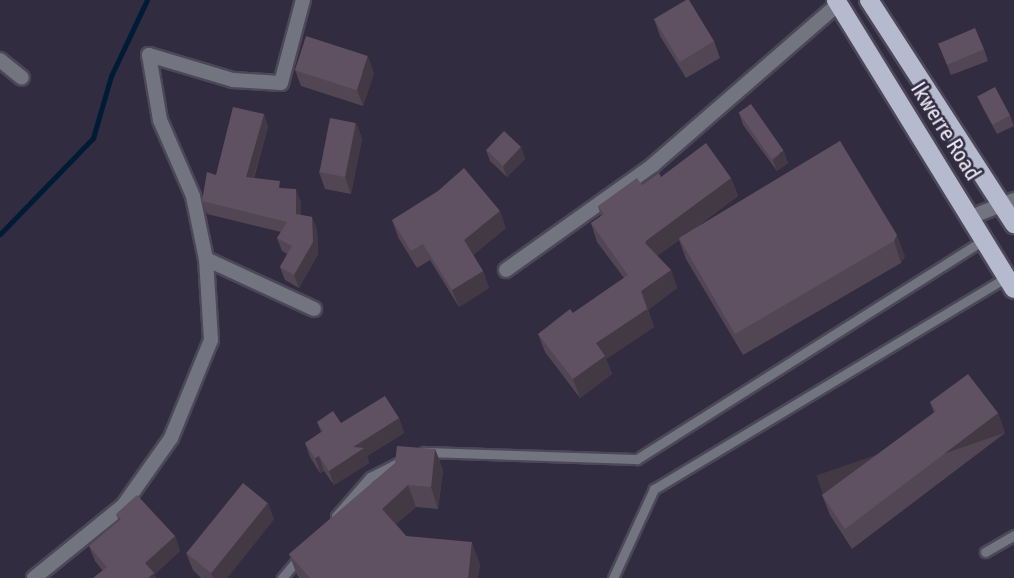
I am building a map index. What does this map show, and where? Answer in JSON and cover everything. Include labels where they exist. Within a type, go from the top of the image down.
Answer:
[{"type":"main road","points":[[869,0],[1008,201],[1014,224]]},
{"type":"main road","name":"Ikwerre Road","points":[[837,2],[1010,283]]},
{"type":"street","points":[[34,578],[123,506],[171,438],[211,340],[206,259],[193,196],[160,120],[149,55],[233,80],[281,83],[303,0]]},
{"type":"street","points":[[506,271],[653,165],[837,2]]},
{"type":"street","points":[[0,60],[22,78]]},
{"type":"street","points":[[971,217],[1008,201]]},
{"type":"street","points":[[206,259],[314,309]]},
{"type":"lane","points":[[326,527],[370,477],[421,452],[637,459],[985,239]]},
{"type":"lane","points":[[613,578],[654,489],[1010,283]]},
{"type":"lane","points":[[985,552],[1014,536]]},
{"type":"lane","points":[[282,578],[309,548]]},
{"type":"building","points":[[689,0],[714,41],[680,62],[654,19]]},
{"type":"building","points":[[975,28],[984,49],[947,65],[938,44]]},
{"type":"building","points":[[306,36],[368,56],[357,90],[295,70]]},
{"type":"building","points":[[995,87],[1010,115],[992,125],[977,96]]},
{"type":"building","points":[[751,104],[784,151],[771,159],[739,113]]},
{"type":"building","points":[[233,107],[264,114],[246,177],[280,181],[279,188],[296,189],[296,214],[312,217],[313,242],[294,275],[280,267],[292,246],[277,238],[287,222],[202,201],[207,172],[216,175]]},
{"type":"building","points":[[330,118],[356,123],[345,177],[320,172]]},
{"type":"building","points":[[504,131],[521,147],[503,166],[486,150]]},
{"type":"building","points":[[840,141],[897,235],[894,241],[735,334],[679,238]]},
{"type":"building","points":[[706,143],[731,178],[647,240],[645,243],[671,270],[641,291],[647,309],[596,343],[605,356],[573,379],[538,334],[570,309],[573,313],[628,275],[591,223],[604,214],[598,206],[637,178],[642,185],[659,173],[661,177]]},
{"type":"building","points":[[464,168],[500,211],[464,240],[483,271],[452,290],[423,244],[411,251],[392,220],[438,191]]},
{"type":"building","points":[[968,374],[998,413],[845,529],[822,495],[936,411],[930,402]]},
{"type":"building","points":[[385,396],[399,418],[353,447],[364,448],[329,471],[319,456],[315,458],[305,443],[323,431],[317,422],[333,411],[341,423]]},
{"type":"building","points":[[397,446],[435,449],[431,487],[408,485],[382,509],[406,536],[472,542],[468,578],[310,578],[289,554],[395,463]]},
{"type":"building","points":[[243,483],[268,503],[211,573],[186,553]]},
{"type":"building","points":[[137,495],[175,536],[145,563],[154,573],[148,578],[93,578],[107,567],[89,546],[121,519],[116,514]]},
{"type":"waterway","points":[[0,234],[93,138],[111,76],[147,0]]}]
